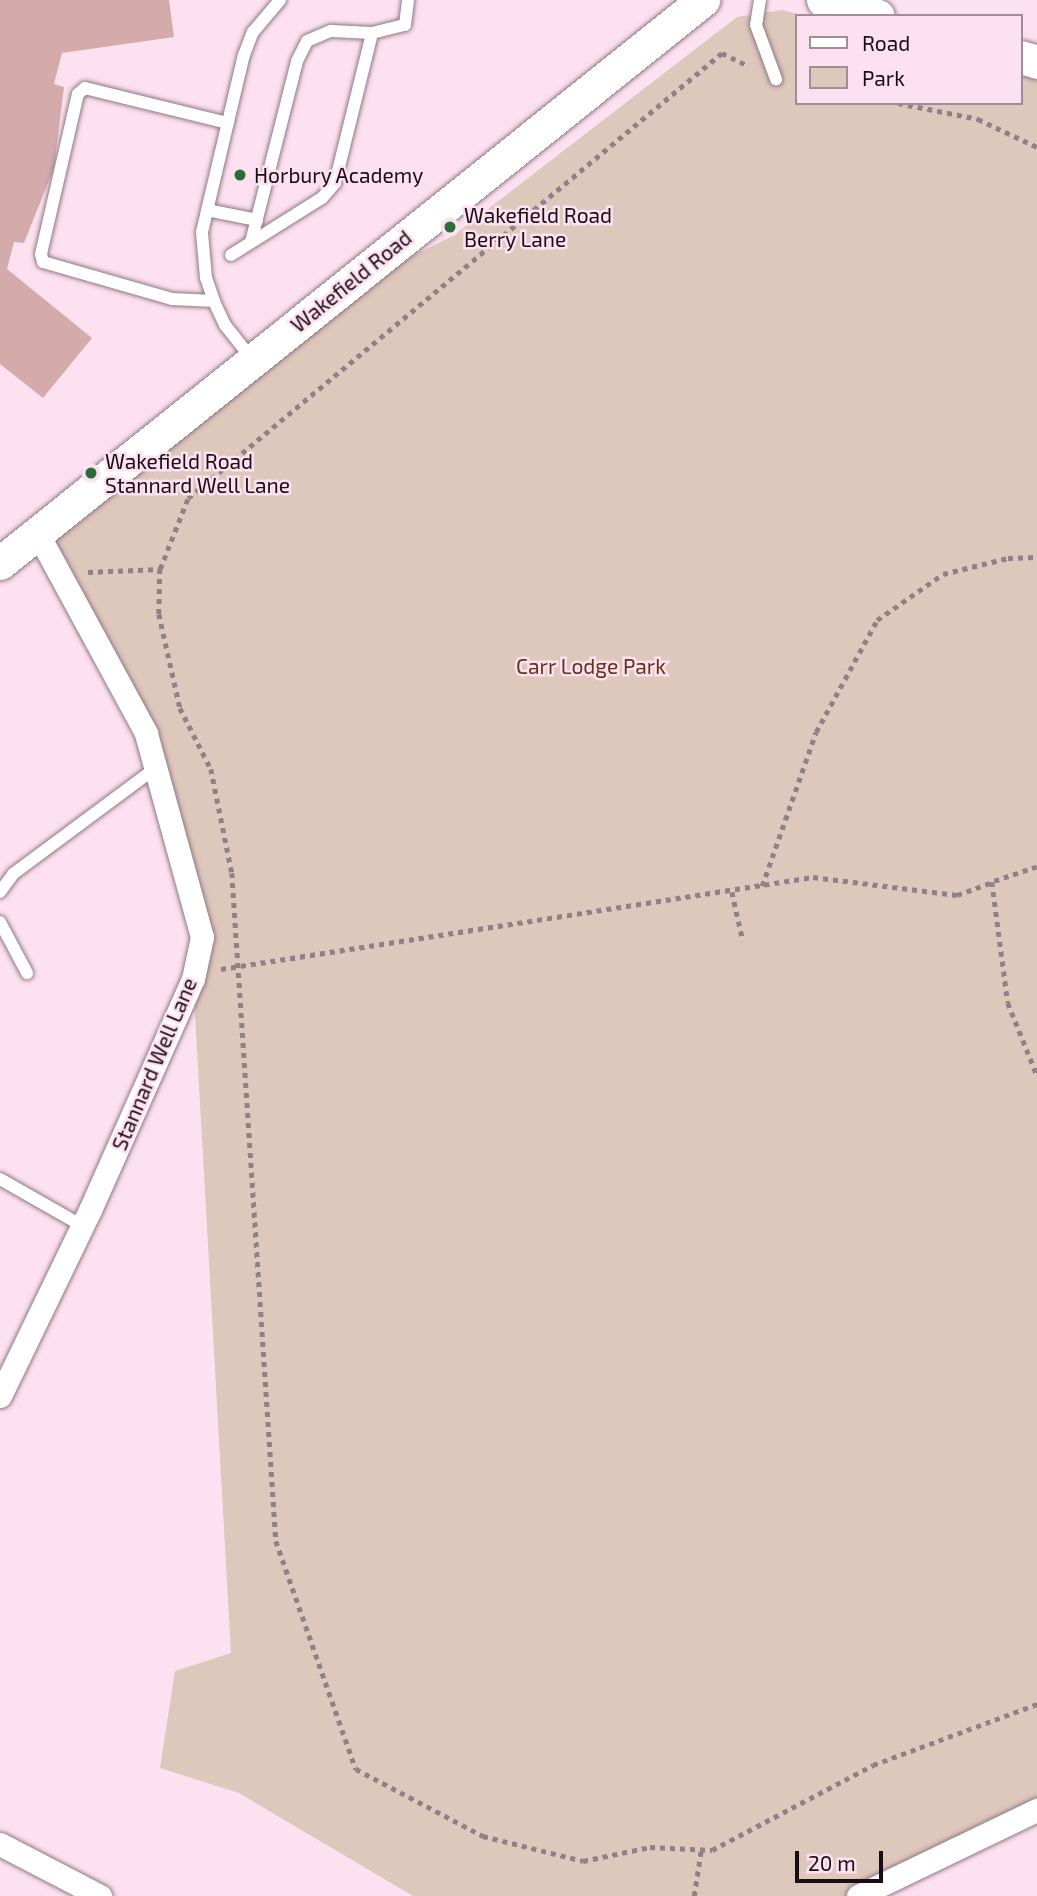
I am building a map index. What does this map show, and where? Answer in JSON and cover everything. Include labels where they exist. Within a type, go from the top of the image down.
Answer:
[{"type":"main road","points":[[823,0],[870,14]]},
{"type":"main road","name":"Wakefield Road","points":[[0,563],[691,2]]},
{"type":"street","name":"Stannard Well Lane","points":[[0,1396],[81,1225],[195,969],[202,937],[146,733],[37,532]]},
{"type":"street","points":[[858,1896],[1037,1810]]},
{"type":"street","points":[[0,1844],[100,1896]]},
{"type":"lane","points":[[252,359],[225,325],[214,302],[202,257],[208,210],[253,32],[280,0]]},
{"type":"lane","points":[[251,242],[301,51],[319,34],[372,33],[405,24],[408,0]]},
{"type":"lane","points":[[760,0],[756,25],[776,79]]},
{"type":"lane","points":[[231,255],[322,198],[335,183],[372,33]]},
{"type":"lane","points":[[214,302],[172,299],[43,262],[41,254],[78,94],[85,88],[228,123]]},
{"type":"lane","points":[[208,210],[257,220]]},
{"type":"lane","points":[[0,892],[13,874],[157,767]]},
{"type":"lane","points":[[0,922],[27,973]]},
{"type":"lane","points":[[0,1179],[81,1225]]},
{"type":"path","points":[[722,53],[188,498],[160,569],[159,614],[180,708],[211,769],[232,873],[242,968],[243,1080],[276,1541],[356,1769],[483,1836],[583,1861],[650,1847],[712,1850],[873,1765],[1037,1704]]},
{"type":"path","points":[[908,105],[978,119],[1037,147]]},
{"type":"path","points":[[761,887],[816,732],[877,620],[943,573],[1008,558],[1037,557]]},
{"type":"path","points":[[59,574],[160,569]]},
{"type":"path","points":[[195,969],[242,968],[813,877],[957,895],[1037,867]]},
{"type":"path","points":[[992,882],[1008,1003],[1037,1075]]},
{"type":"path","points":[[732,892],[743,942]]},
{"type":"path","points":[[694,1896],[701,1850]]},
{"type":"green space","name":"Carr Lodge Park","points":[[782,10],[798,14],[796,105],[1023,105],[1023,72],[1037,76],[1037,1810],[858,1896],[413,1896],[239,1793],[160,1768],[175,1671],[231,1653],[193,979],[202,937],[146,733],[37,532],[336,293],[453,236],[737,17]]},
{"type":"building","points":[[0,0],[169,0],[174,37],[62,53],[54,84],[64,87],[54,168],[24,243],[14,242],[7,269],[92,338],[43,398],[0,364]]},
{"type":"place","name":"Horbury Academy","points":[[240,175]]},
{"type":"place","name":"Wakefield Road Berry Lane","points":[[450,227]]},
{"type":"place","name":"Wakefield Road Stannard Well Lane","points":[[91,473]]}]
